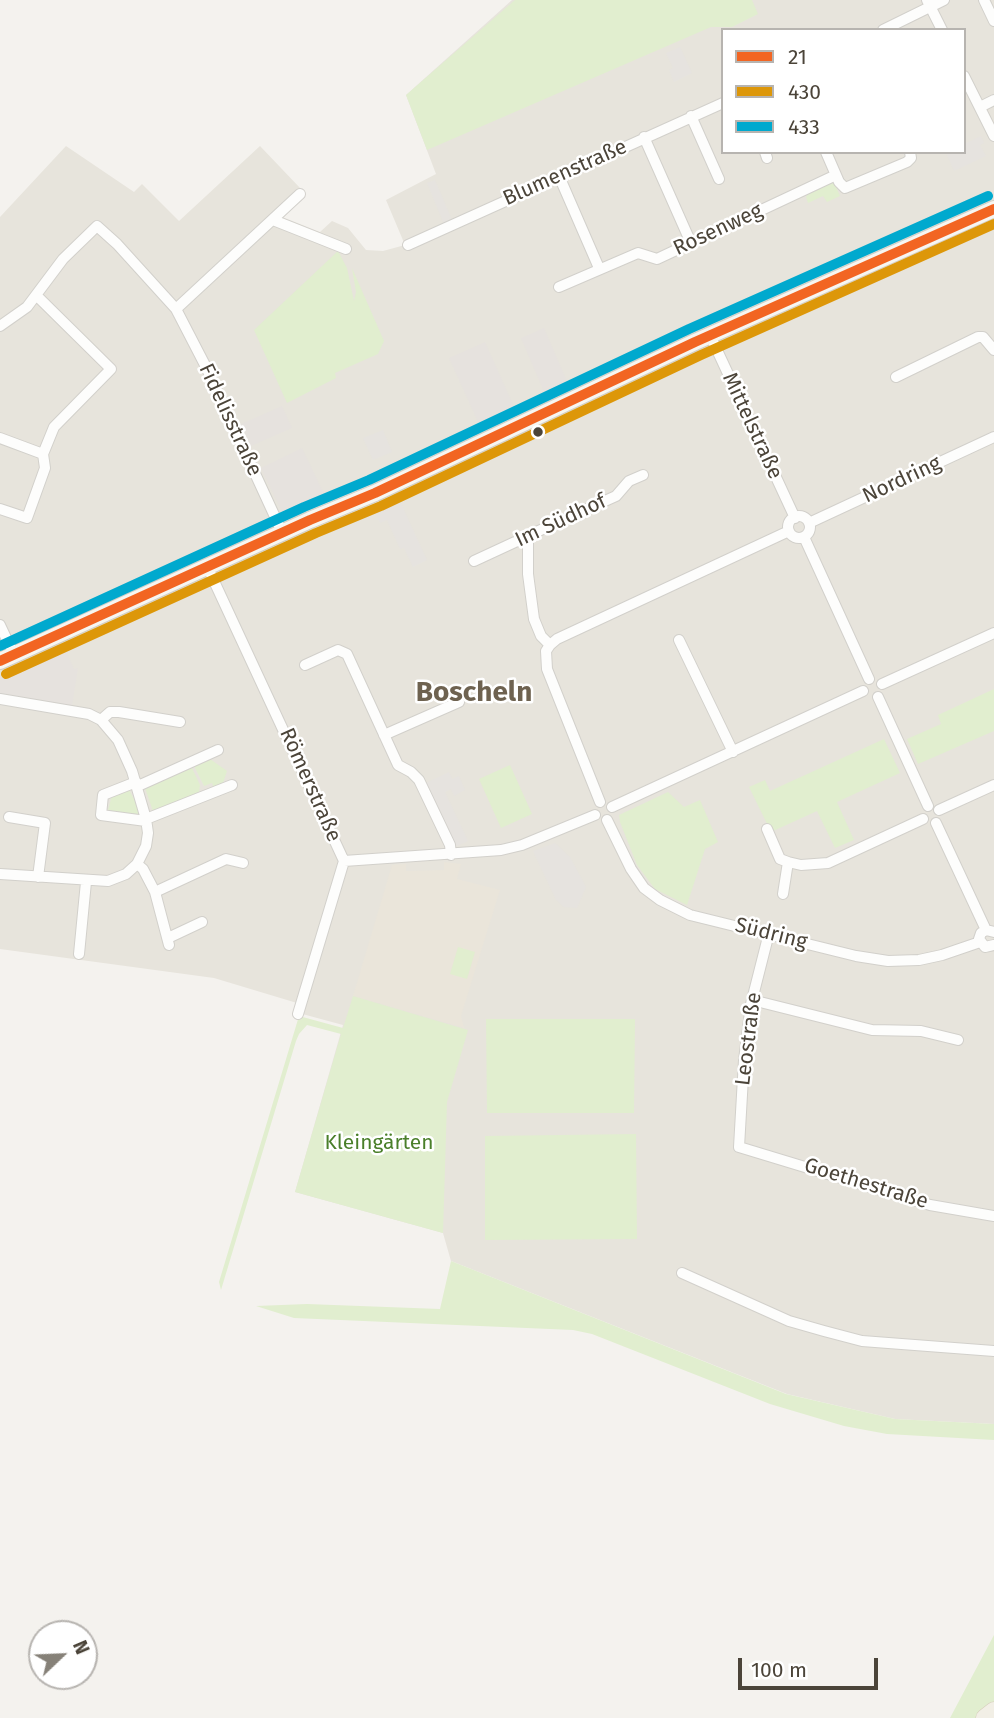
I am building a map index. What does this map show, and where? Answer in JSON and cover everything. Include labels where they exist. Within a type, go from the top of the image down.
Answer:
[{"type":"main road","points":[[7,658],[282,532],[375,493],[710,335],[994,209]]},
{"type":"main road","points":[[985,1718],[994,1710]]},
{"type":"street","points":[[887,28],[929,4],[944,0]]},
{"type":"street","points":[[984,0],[994,21]]},
{"type":"street","points":[[929,4],[941,28]]},
{"type":"street","points":[[969,97],[980,107],[994,136]]},
{"type":"street","points":[[980,107],[994,100]]},
{"type":"street","name":"Blumenstraße","points":[[408,245],[721,104]]},
{"type":"street","points":[[691,116],[719,179]]},
{"type":"street","points":[[644,137],[691,243]]},
{"type":"street","points":[[827,154],[843,187],[849,188],[907,162],[911,158],[910,154]]},
{"type":"street","name":"Rosenweg","points":[[559,287],[638,253],[657,258],[836,175]]},
{"type":"street","points":[[559,176],[600,268]]},
{"type":"street","points":[[176,309],[300,194]]},
{"type":"street","points":[[273,220],[346,249]]},
{"type":"street","name":"Fidelisstraße","points":[[36,295],[63,259],[97,226],[117,244],[176,309],[282,532]]},
{"type":"street","points":[[0,326],[15,317],[36,295],[111,369],[54,427],[43,454],[46,468],[27,518],[0,509]]},
{"type":"street","name":"Mittelstraße","points":[[710,335],[794,517]]},
{"type":"street","points":[[896,376],[978,337],[983,337],[994,350]]},
{"type":"street","name":"Nordring","points":[[809,523],[994,437]]},
{"type":"street","points":[[0,438],[43,454]]},
{"type":"street","name":"Im Südhof","points":[[474,561],[515,542],[528,539],[534,533],[616,496],[629,481],[643,475]]},
{"type":"street","points":[[794,517],[804,517],[809,523],[809,533],[804,537],[794,537],[789,531],[789,523],[794,517]]},
{"type":"street","points":[[600,802],[547,669],[546,650],[557,639],[789,531]]},
{"type":"street","points":[[804,537],[869,679]]},
{"type":"street","points":[[528,539],[528,574],[534,619],[541,636],[550,645]]},
{"type":"street","name":"Römerstraße","points":[[207,566],[344,861],[298,1014]]},
{"type":"street","points":[[0,625],[7,658]]},
{"type":"street","points":[[882,684],[994,633]]},
{"type":"street","points":[[679,640],[733,752]]},
{"type":"street","points":[[304,665],[338,650],[347,654],[398,765],[411,772],[418,780],[450,845],[451,855]]},
{"type":"street","points":[[863,691],[864,684],[869,679],[877,679],[882,684],[878,697]]},
{"type":"street","points":[[612,807],[863,691]]},
{"type":"street","points":[[863,691],[869,697],[878,697]]},
{"type":"street","points":[[878,697],[940,817],[936,823],[929,824],[923,819]]},
{"type":"street","points":[[0,699],[89,714],[101,720],[118,740],[137,784],[146,820],[145,846],[137,864],[126,874],[111,880],[86,882],[0,874]]},
{"type":"street","points":[[384,735],[459,702]]},
{"type":"street","points":[[101,720],[110,712],[119,712],[180,722]]},
{"type":"street","points":[[218,750],[137,784],[103,795],[101,814],[146,820],[232,785]]},
{"type":"street","points":[[923,819],[923,811],[994,785]]},
{"type":"street","points":[[600,802],[607,802],[612,807],[612,816],[607,820],[600,820],[595,815],[595,806],[600,802]]},
{"type":"street","points":[[344,861],[487,852],[522,845],[595,815]]},
{"type":"street","points":[[9,817],[45,823],[38,877]]},
{"type":"street","points":[[767,830],[780,859],[801,864],[828,863],[923,819]]},
{"type":"street","name":"Südring","points":[[607,820],[633,874],[652,895],[690,915],[856,956],[888,961],[919,960],[990,947]]},
{"type":"street","points":[[936,823],[990,931],[980,935],[990,947]]},
{"type":"street","points":[[155,892],[226,859],[243,863]]},
{"type":"street","points":[[783,894],[788,862]]},
{"type":"street","points":[[137,864],[143,869],[155,892],[168,941],[202,922]]},
{"type":"street","points":[[79,954],[86,882]]},
{"type":"street","name":"Leostraße","points":[[738,1147],[744,1060],[752,1000],[769,933]]},
{"type":"street","points":[[752,1000],[872,1030],[921,1031],[958,1040]]},
{"type":"street","name":"Goethestraße","points":[[738,1147],[930,1205],[994,1216]]},
{"type":"street","points":[[682,1273],[789,1321],[824,1331],[865,1341],[989,1351]]},
{"type":"shaded area","points":[[512,0],[994,0],[994,1424],[895,1419],[787,1394],[451,1261],[443,1233],[295,1192],[343,1025],[295,1012],[297,1003],[214,978],[0,949],[0,217],[66,146],[134,192],[142,184],[179,221],[260,146],[301,189],[275,214],[320,232],[332,221],[348,228],[366,250],[383,251],[405,245],[386,200],[436,174],[406,95]]},
{"type":"shaded area","points":[[680,47],[692,73],[674,82],[669,70],[673,68],[666,53]]},
{"type":"shaded area","points":[[981,136],[984,143],[980,145],[986,156],[954,171],[946,154],[966,154],[966,143]]},
{"type":"shaded area","points":[[435,180],[452,220],[444,224],[427,183]]},
{"type":"shaded area","points":[[544,328],[568,384],[545,394],[521,338]]},
{"type":"shaded area","points":[[485,342],[515,409],[479,424],[449,358]]},
{"type":"shaded area","points":[[282,406],[292,428],[251,446],[241,424]]},
{"type":"shaded area","points":[[383,430],[392,452],[373,460],[363,438]]},
{"type":"shaded area","points":[[302,448],[325,496],[284,516],[261,468]]},
{"type":"shaded area","points":[[398,497],[427,560],[413,567],[404,548],[400,549],[387,520],[380,523],[373,509]]},
{"type":"shaded area","points":[[65,649],[74,669],[78,668],[72,706],[0,693],[0,677]]},
{"type":"shaded area","points":[[449,772],[452,779],[459,776],[465,790],[454,796],[451,789],[445,792],[468,841],[455,847],[426,783]]},
{"type":"shaded area","points":[[555,843],[570,857],[586,887],[577,908],[564,907],[556,900],[533,851]]},
{"type":"shaded area","points":[[444,862],[461,864],[457,879],[500,890],[461,1016],[464,1028],[353,996],[392,865],[406,864],[406,871],[444,870]]},
{"type":"green space","points":[[515,0],[752,0],[758,14],[732,27],[711,27],[427,150],[406,95]]},
{"type":"green space","points":[[833,180],[840,196],[827,202],[823,196],[808,203],[806,197],[810,190]]},
{"type":"green space","points":[[338,251],[347,268],[354,301],[356,292],[352,268],[384,341],[378,354],[335,373],[336,378],[287,403],[254,330]]},
{"type":"green space","points":[[994,689],[994,731],[918,764],[907,739],[941,724],[938,715]]},
{"type":"green space","points":[[884,739],[900,773],[837,802],[854,840],[835,848],[817,811],[771,832],[749,787],[765,780],[770,791]]},
{"type":"green space","points":[[210,759],[227,771],[222,786],[215,790],[212,783],[204,786],[194,766]]},
{"type":"green space","points":[[510,765],[532,814],[501,828],[479,779]]},
{"type":"green space","points":[[192,768],[200,785],[199,792],[154,814],[145,788]]},
{"type":"green space","points":[[128,788],[142,815],[112,814],[108,810],[112,795]]},
{"type":"green space","points":[[668,792],[684,807],[700,800],[718,842],[705,849],[687,905],[655,889],[637,865],[620,822],[619,815]]},
{"type":"green space","points":[[458,947],[475,952],[467,979],[450,974]]},
{"type":"green space","name":"Kleingärten","points":[[353,996],[468,1030],[447,1102],[443,1233],[295,1192],[341,1034],[307,1025],[296,1041],[221,1290],[219,1282],[299,1016],[343,1028]]},
{"type":"green space","points":[[486,1019],[635,1019],[634,1113],[487,1113]]},
{"type":"green space","points":[[636,1134],[637,1239],[485,1240],[485,1136]]},
{"type":"green space","points":[[451,1261],[786,1394],[895,1419],[994,1424],[994,1440],[887,1434],[844,1426],[770,1404],[592,1334],[573,1330],[294,1318],[256,1306],[307,1304],[440,1309]]},
{"type":"green space","points":[[994,1635],[994,1718],[950,1718]]},
{"type":"transit line","name":"433","points":[[0,646],[369,480],[689,329],[988,196]]},
{"type":"transit line","name":"21","points":[[0,661],[375,493],[695,342],[994,209]]},
{"type":"transit line","name":"430","points":[[6,674],[381,506],[701,355],[994,224]]},
{"type":"district","name":"Boscheln","points":[[474,693]]}]
